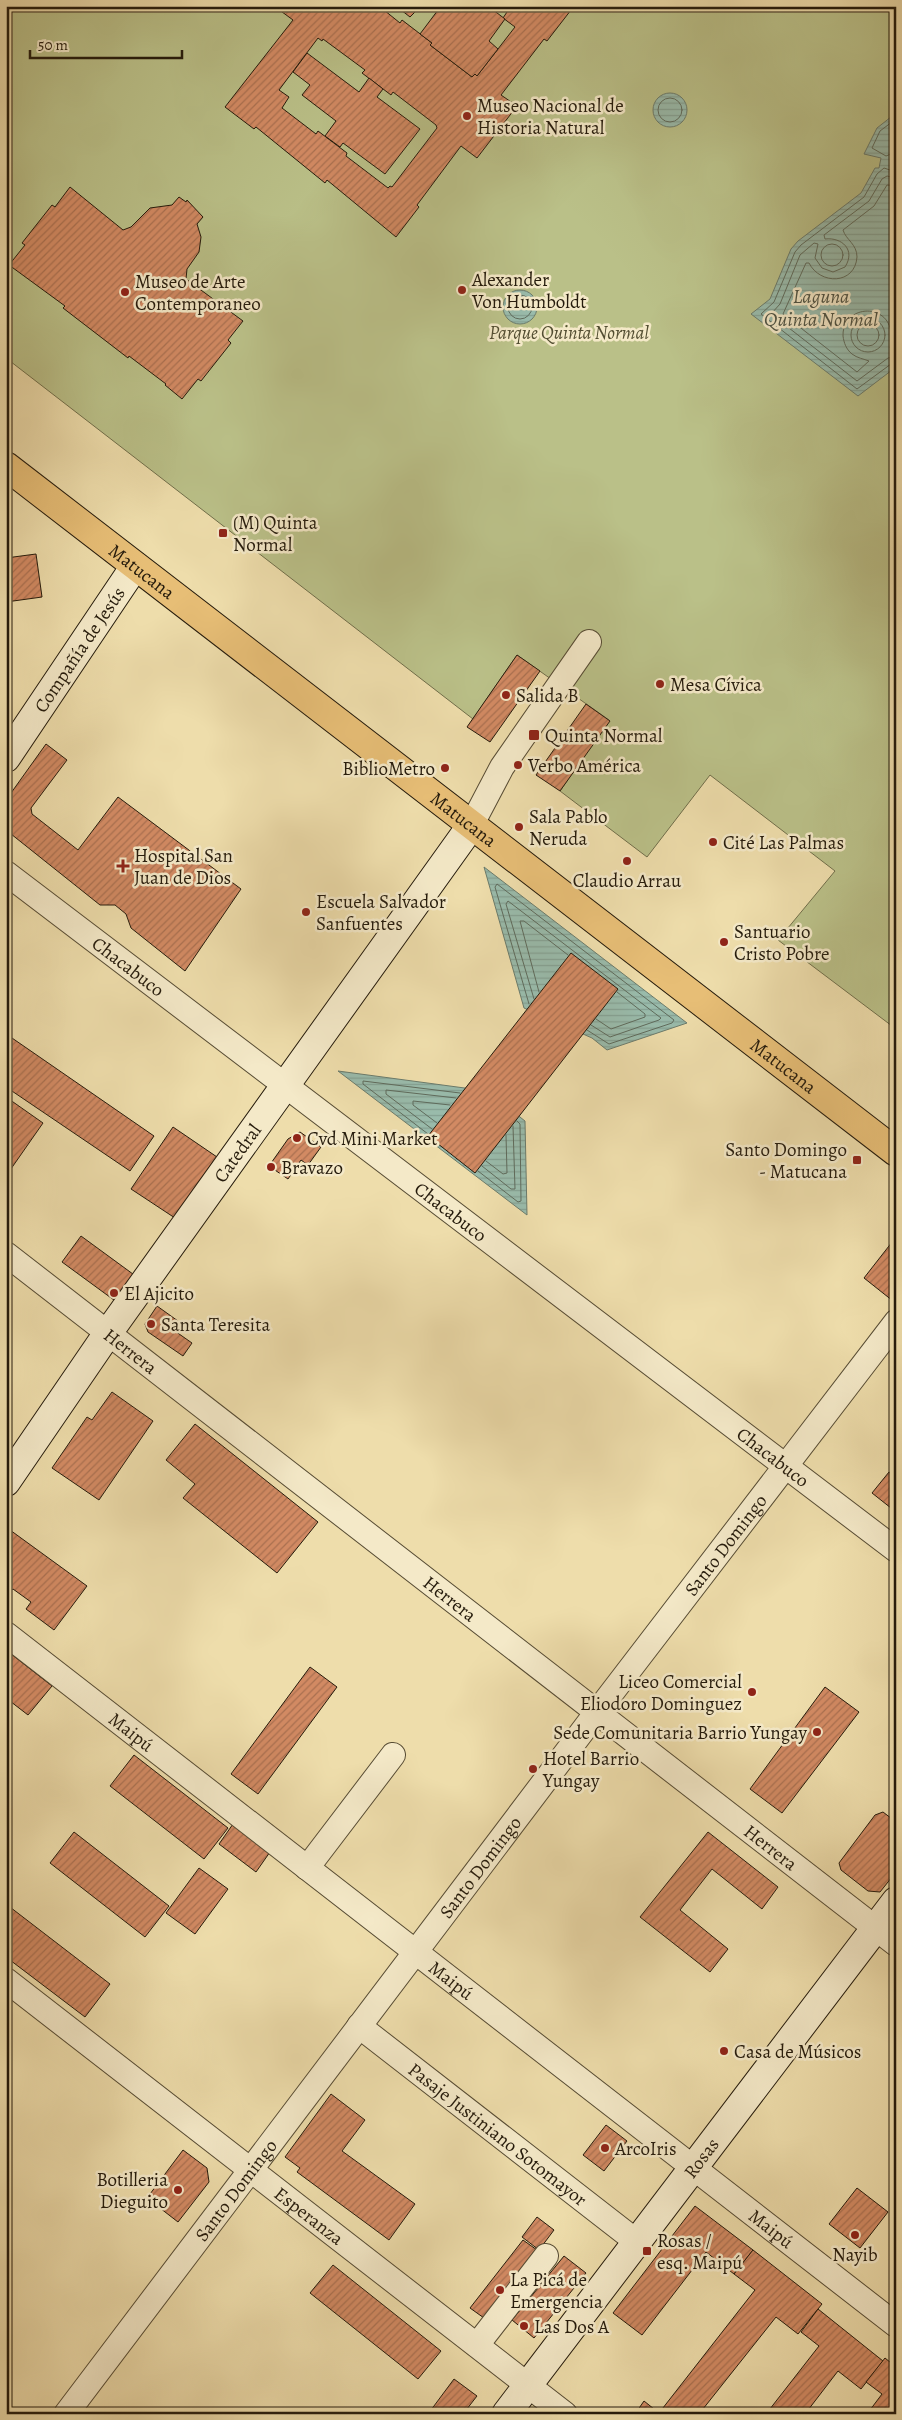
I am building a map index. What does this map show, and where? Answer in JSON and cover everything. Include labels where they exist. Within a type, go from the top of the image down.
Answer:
[{"type":"main road","name":"Matucana","points":[[6,466],[896,1152]]},
{"type":"street","name":"Compañía de Jesús","points":[[6,758],[136,566]]},
{"type":"street","points":[[471,826],[502,767],[589,642]]},
{"type":"street","name":"Catedral","points":[[6,1482],[108,1333],[471,826]]},
{"type":"street","name":"Chacabuco","points":[[6,873],[896,1550]]},
{"type":"street","name":"Herrera","points":[[6,1254],[886,1936]]},
{"type":"street","name":"Santo Domingo","points":[[66,2414],[597,1712],[896,1322]]},
{"type":"street","name":"Maipú","points":[[6,1634],[896,2325]]},
{"type":"street","points":[[307,1868],[394,1755]]},
{"type":"street","name":"Rosas","points":[[506,2414],[693,2168],[886,1936],[896,1901]]},
{"type":"street","name":"Esperanza","points":[[6,1980],[565,2414]]},
{"type":"street","name":"Pasaje Justiniano Sotomayor","points":[[360,2026],[637,2242]]},
{"type":"street","points":[[477,2345],[546,2256]]},
{"type":"green space","name":"Parque Quinta Normal","points":[[6,6],[896,6],[896,1029],[778,940],[835,871],[710,775],[647,857],[560,791],[609,720],[517,655],[473,719],[6,358]]},
{"type":"water","points":[[670,93],[682,98],[687,110],[682,122],[670,127],[658,122],[653,110],[658,98]]},
{"type":"water","name":"Laguna Quinta Normal","points":[[896,113],[896,156],[891,161],[892,165],[896,168],[896,367],[858,396],[751,314],[770,299],[791,249],[798,241],[861,193],[875,168],[879,168],[881,158],[864,154],[877,128]]},
{"type":"water","points":[[520,290],[532,295],[537,307],[532,319],[520,324],[508,319],[503,307],[508,295]]},
{"type":"water","points":[[484,867],[687,1023],[607,1050],[592,1038],[524,1008]]},
{"type":"water","points":[[338,1071],[487,1091],[525,1121],[527,1215]]},
{"type":"building","name":"Museo Nacional de Historia Natural","points":[[274,6],[379,6],[400,23],[402,20],[432,43],[430,45],[472,77],[475,74],[477,76],[515,27],[503,18],[511,6],[566,6],[571,10],[547,41],[544,39],[501,95],[517,106],[477,158],[461,146],[417,205],[419,207],[396,237],[327,180],[325,183],[256,127],[254,129],[225,107],[293,20]],"holes":[[[318,38],[322,41],[323,39],[365,70],[362,73],[391,95],[393,92],[436,125],[437,128],[392,187],[388,188],[346,156],[347,153],[318,131],[316,134],[282,108],[289,97],[279,90]]]},
{"type":"building","points":[[396,6],[421,6],[410,17]]},
{"type":"building","points":[[441,6],[488,6],[505,19],[489,41],[498,49],[477,76],[475,74],[472,77],[430,45],[432,43],[420,34]]},
{"type":"building","points":[[307,53],[359,92],[369,78],[383,89],[377,97],[420,129],[385,174],[343,143],[340,147],[325,136],[336,121],[302,95],[310,85],[293,72]]},
{"type":"building","name":"Museo de Arte Contemporaneo","points":[[70,187],[123,230],[131,227],[150,208],[172,205],[179,197],[186,202],[187,200],[203,217],[197,224],[201,237],[199,252],[187,269],[186,279],[243,321],[228,340],[231,343],[201,381],[198,379],[182,399],[166,384],[129,356],[128,358],[63,308],[65,306],[9,265],[25,245],[22,243],[52,205],[55,207]]},
{"type":"building","points":[[36,554],[42,597],[6,602],[6,558]]},
{"type":"building","name":"Salida B","points":[[517,655],[540,671],[490,742],[467,727]]},
{"type":"building","points":[[586,704],[610,721],[560,791],[536,775]]},
{"type":"building","name":"Hospital San Juan de Dios","points":[[46,744],[67,760],[31,808],[32,814],[78,850],[118,797],[241,889],[185,971],[131,928],[126,914],[115,905],[100,905],[6,830],[6,800]]},
{"type":"building","points":[[571,953],[618,989],[475,1173],[428,1136]]},
{"type":"building","points":[[12,1038],[154,1136],[130,1171],[6,1087],[6,1047]]},
{"type":"building","points":[[6,1097],[43,1123],[6,1176]]},
{"type":"building","points":[[173,1127],[217,1157],[175,1218],[131,1189]]},
{"type":"building","points":[[300,1132],[321,1147],[308,1165],[301,1160],[288,1179],[269,1166],[288,1139]]},
{"type":"building","points":[[81,1236],[137,1277],[118,1303],[62,1262]]},
{"type":"building","points":[[896,1237],[896,1297],[893,1301],[864,1278]]},
{"type":"building","points":[[157,1306],[178,1321],[172,1329],[192,1343],[183,1356],[148,1332],[145,1324]]},
{"type":"building","points":[[112,1392],[153,1421],[99,1500],[52,1468],[87,1417],[92,1420]]},
{"type":"building","points":[[195,1424],[318,1522],[277,1573],[183,1498],[195,1484],[166,1460]]},
{"type":"building","points":[[889,1472],[896,1477],[896,1512],[872,1493]]},
{"type":"building","points":[[10,1530],[87,1586],[54,1630],[26,1609],[31,1602],[13,1589],[6,1595],[6,1535]]},
{"type":"building","points":[[6,1650],[52,1686],[28,1715],[6,1698]]},
{"type":"building","points":[[310,1667],[337,1687],[258,1794],[231,1774]]},
{"type":"building","name":"Sede Comunitaria Barrio Yungay","points":[[825,1687],[859,1712],[782,1813],[750,1789]]},
{"type":"building","points":[[134,1755],[228,1828],[204,1859],[110,1786]]},
{"type":"building","points":[[883,1812],[896,1822],[896,1872],[880,1892],[868,1891],[841,1870],[839,1863],[875,1815]]},
{"type":"building","points":[[233,1824],[270,1852],[256,1872],[219,1844]]},
{"type":"building","points":[[74,1832],[169,1906],[145,1937],[50,1863]]},
{"type":"building","points":[[708,1832],[778,1887],[762,1909],[712,1869],[680,1910],[728,1949],[710,1972],[640,1917]]},
{"type":"building","points":[[199,1868],[228,1889],[195,1934],[166,1913]]},
{"type":"building","points":[[6,1904],[110,1984],[85,2017],[6,1957]]},
{"type":"building","points":[[331,2094],[365,2120],[342,2151],[415,2204],[389,2240],[297,2172],[300,2168],[285,2157]]},
{"type":"building","name":"ArcoIris","points":[[606,2125],[627,2141],[604,2171],[583,2155]]},
{"type":"building","name":"Botilleria Dieguito","points":[[183,2150],[207,2168],[209,2182],[178,2222],[147,2198]]},
{"type":"building","points":[[857,2188],[888,2212],[860,2248],[829,2224]]},
{"type":"building","points":[[695,2206],[753,2250],[734,2274],[706,2252],[642,2335],[613,2313]]},
{"type":"building","points":[[537,2217],[554,2230],[539,2250],[522,2237]]},
{"type":"building","points":[[523,2240],[537,2250],[484,2318],[470,2308]]},
{"type":"building","points":[[753,2250],[822,2304],[798,2334],[776,2317],[699,2414],[635,2414],[644,2401],[659,2413],[755,2290],[734,2274]]},
{"type":"building","points":[[564,2256],[586,2273],[534,2338],[512,2320]]},
{"type":"building","points":[[333,2265],[441,2351],[418,2379],[310,2293]]},
{"type":"building","points":[[818,2309],[883,2361],[861,2389],[838,2371],[805,2414],[766,2414],[819,2346],[801,2332]]},
{"type":"building","points":[[885,2358],[896,2367],[896,2414],[867,2414],[882,2394],[866,2382]]},
{"type":"building","points":[[454,2379],[477,2396],[463,2414],[428,2414]]},
{"type":"place","name":"Museo Nacional de Historia Natural","points":[[467,116]]},
{"type":"place","name":"Alexander Von Humboldt","points":[[462,290]]},
{"type":"place","name":"Museo de Arte Contemporaneo","points":[[125,292]]},
{"type":"place","name":"(M) Quinta Normal","points":[[223,533]]},
{"type":"place","name":"Mesa Cívica","points":[[660,684]]},
{"type":"place","name":"Salida B","points":[[506,695]]},
{"type":"place","name":"Quinta Normal","points":[[534,735]]},
{"type":"place","name":"Verbo América","points":[[518,765]]},
{"type":"place","name":"BiblioMetro","points":[[445,768]]},
{"type":"place","name":"Sala Pablo Neruda","points":[[519,827]]},
{"type":"place","name":"Cité Las Palmas","points":[[713,842]]},
{"type":"place","name":"Claudio Arrau","points":[[627,861]]},
{"type":"place","name":"Hospital San Juan de Dios","points":[[123,866]]},
{"type":"place","name":"Escuela Salvador Sanfuentes","points":[[306,912]]},
{"type":"place","name":"Santuario Cristo Pobre","points":[[724,942]]},
{"type":"place","name":"Cvd Mini Market","points":[[297,1138]]},
{"type":"place","name":"Santo Domingo - Matucana","points":[[857,1160]]},
{"type":"place","name":"Bravazo","points":[[271,1167]]},
{"type":"place","name":"El Ajicito","points":[[114,1293]]},
{"type":"place","name":"Santa Teresita","points":[[151,1324]]},
{"type":"place","name":"Liceo Comercial Eliodoro Dominguez","points":[[752,1692]]},
{"type":"place","name":"Sede Comunitaria Barrio Yungay","points":[[817,1732]]},
{"type":"place","name":"Hotel Barrio Yungay","points":[[533,1769]]},
{"type":"place","name":"Casa de Músicos","points":[[724,2051]]},
{"type":"place","name":"ArcoIris","points":[[605,2148]]},
{"type":"place","name":"Botilleria Dieguito","points":[[178,2190]]},
{"type":"place","name":"Nayib","points":[[855,2235]]},
{"type":"place","name":"Rosas / esq. Maipú","points":[[647,2251]]},
{"type":"place","name":"La Picá de Emergencia","points":[[500,2290]]},
{"type":"place","name":"Las Dos A","points":[[524,2326]]}]
